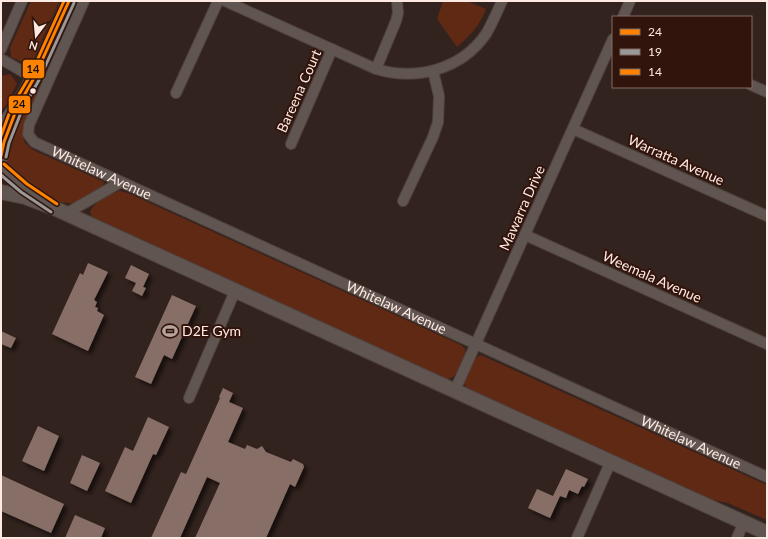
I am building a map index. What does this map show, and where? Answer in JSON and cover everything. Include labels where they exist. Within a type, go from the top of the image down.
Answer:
[{"type":"street","points":[[1,49],[22,1]]},
{"type":"street","points":[[1,129],[17,108],[34,78],[69,1]]},
{"type":"street","name":"Whitelaw Avenue","points":[[84,1],[30,122],[28,128],[31,140],[767,477]]},
{"type":"street","points":[[176,93],[218,1]]},
{"type":"street","points":[[225,1],[376,69],[395,74],[433,71],[457,61],[476,46],[490,26],[502,1]]},
{"type":"street","points":[[376,69],[396,21],[398,11],[397,1]]},
{"type":"street","points":[[623,16],[630,1]]},
{"type":"street","name":"Mawarra Drive","points":[[455,390],[612,41]]},
{"type":"street","name":"Bareena Court","points":[[291,144],[332,50]]},
{"type":"street","points":[[1,59],[34,78]]},
{"type":"street","points":[[403,201],[433,137],[438,122],[439,100],[433,71]]},
{"type":"street","points":[[752,85],[767,92]]},
{"type":"street","points":[[1,156],[4,142],[17,108]]},
{"type":"street","name":"Warratta Avenue","points":[[573,129],[767,216]]},
{"type":"street","points":[[1,168],[24,188],[61,211]]},
{"type":"street","points":[[61,211],[121,182]]},
{"type":"street","points":[[1,192],[25,197],[61,211],[767,533]]},
{"type":"street","name":"Weemala Avenue","points":[[525,235],[767,344]]},
{"type":"street","points":[[188,398],[235,291]]},
{"type":"street","points":[[577,538],[611,461]]},
{"type":"street","points":[[737,538],[744,522]]},
{"type":"shaded area","points":[[31,1],[59,1],[34,58],[25,63],[11,57],[10,48]]},
{"type":"shaded area","points":[[443,1],[467,1],[486,9],[474,30],[457,47],[437,19]]},
{"type":"shaded area","points":[[10,74],[17,83],[7,104],[1,111],[1,76]]},
{"type":"shaded area","points":[[34,94],[38,96],[22,133],[25,143],[33,150],[104,182],[103,186],[80,201],[67,203],[47,197],[28,184],[6,164],[5,160],[14,131]]},
{"type":"shaded area","points":[[120,191],[128,193],[461,345],[465,349],[465,353],[459,370],[454,376],[446,379],[92,217],[90,212],[91,209],[98,202],[107,196]]},
{"type":"shaded area","points":[[481,355],[767,485],[767,520],[728,503],[713,500],[467,388],[464,384],[467,372],[472,363]]},
{"type":"building","points":[[88,263],[108,272],[94,300],[97,302],[95,307],[98,308],[97,311],[104,315],[88,351],[52,334],[80,273],[83,275]]},
{"type":"building","points":[[131,265],[149,274],[143,287],[146,288],[142,296],[132,291],[136,283],[125,278]]},
{"type":"building","name":"D2E Gym","points":[[172,295],[196,306],[172,359],[164,355],[151,384],[135,377]]},
{"type":"building","points":[[1,331],[16,338],[11,348],[1,344]]},
{"type":"building","points":[[223,388],[233,393],[229,402],[243,408],[228,442],[245,449],[247,445],[257,449],[262,446],[266,452],[291,462],[293,459],[303,464],[304,467],[295,487],[290,484],[266,538],[195,538],[220,483],[207,477],[180,538],[151,538],[181,472],[186,474]]},
{"type":"building","points":[[148,417],[169,427],[156,455],[153,454],[131,503],[105,491],[125,447],[133,451]]},
{"type":"building","points":[[38,426],[59,436],[44,471],[22,461]]},
{"type":"building","points":[[82,455],[100,463],[87,491],[70,483]]},
{"type":"building","points":[[566,469],[588,479],[578,494],[569,490],[566,498],[560,496],[550,518],[528,508],[537,489],[553,496]]},
{"type":"building","points":[[1,475],[64,504],[51,533],[1,511]]},
{"type":"building","points":[[75,515],[105,528],[101,538],[65,538]]},
{"type":"transit line","name":"14","points":[[1,136],[12,106],[30,76],[64,1]]},
{"type":"transit line","name":"24","points":[[1,156],[4,142],[17,108],[34,78],[69,1]]},
{"type":"transit line","name":"19","points":[[6,157],[9,143],[22,110],[39,80],[74,3]]},
{"type":"transit line","name":"14","points":[[4,164],[27,184],[57,204]]},
{"type":"transit line","name":"19","points":[[1,175],[21,192],[51,212]]},
{"type":"place","name":"D2E Gym","points":[[170,331]]}]
